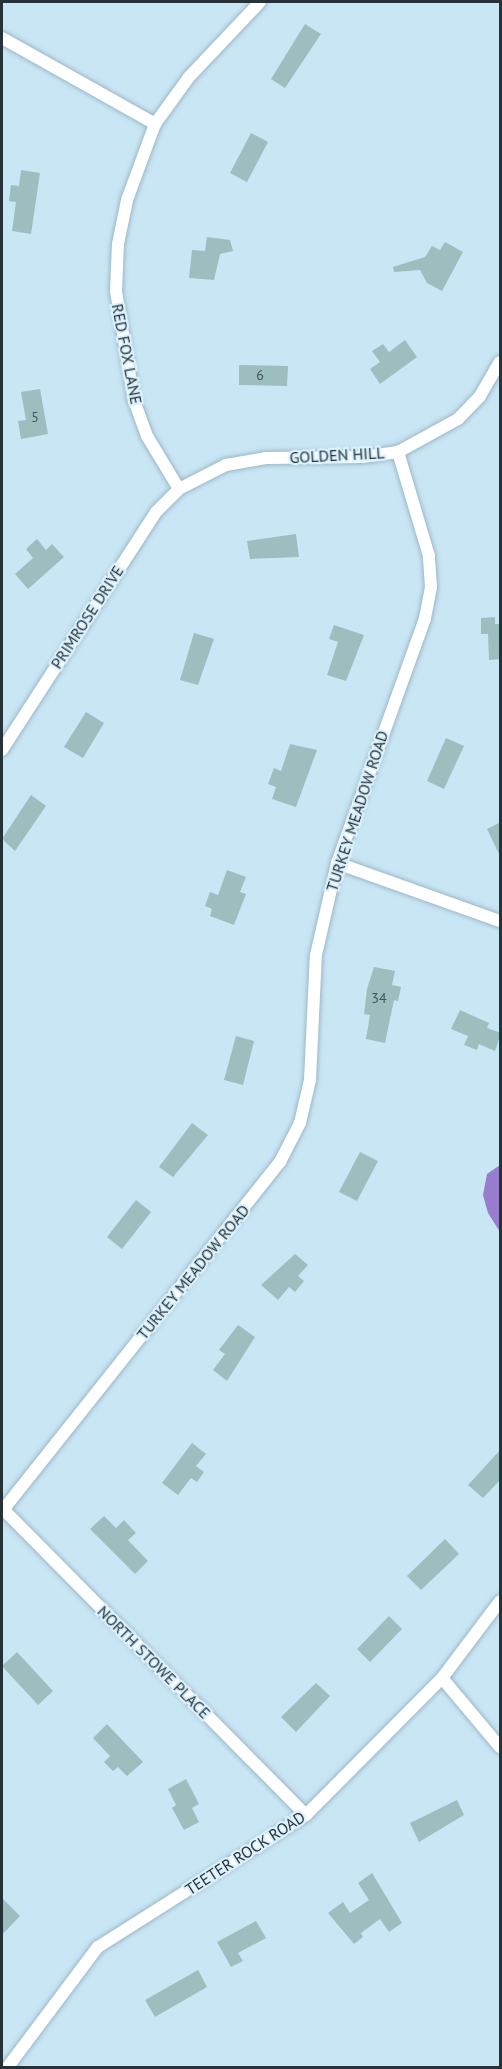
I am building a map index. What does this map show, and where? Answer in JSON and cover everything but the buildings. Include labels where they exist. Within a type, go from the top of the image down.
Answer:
[{"type":"street","name":"RED FOX LANE","points":[[179,489],[147,436],[134,401],[116,291],[118,244],[127,200],[155,124],[189,77],[260,2]]},
{"type":"street","points":[[2,38],[155,124]]},
{"type":"street","name":"GOLDEN HILL","points":[[179,489],[226,465],[265,458],[362,457],[398,452],[458,419],[480,396],[501,363]]},
{"type":"street","name":"TURKEY MEADOW ROAD","points":[[2,1509],[280,1162],[300,1123],[310,1080],[316,954],[337,863],[425,618],[431,587],[429,556],[398,452]]},
{"type":"street","name":"PRIMROSE DRIVE","points":[[2,750],[156,512],[179,489]]},
{"type":"street","points":[[337,863],[501,921]]},
{"type":"street","name":"NORTH STOWE PLACE","points":[[2,1509],[306,1815]]},
{"type":"street","name":"TEETER ROCK ROAD","points":[[7,2067],[98,1947],[306,1815],[442,1678],[501,1601]]},
{"type":"street","points":[[442,1678],[501,1747]]},
{"type":"shaded area","points":[[500,1165],[500,1232],[488,1213],[483,1195],[487,1174]]}]
